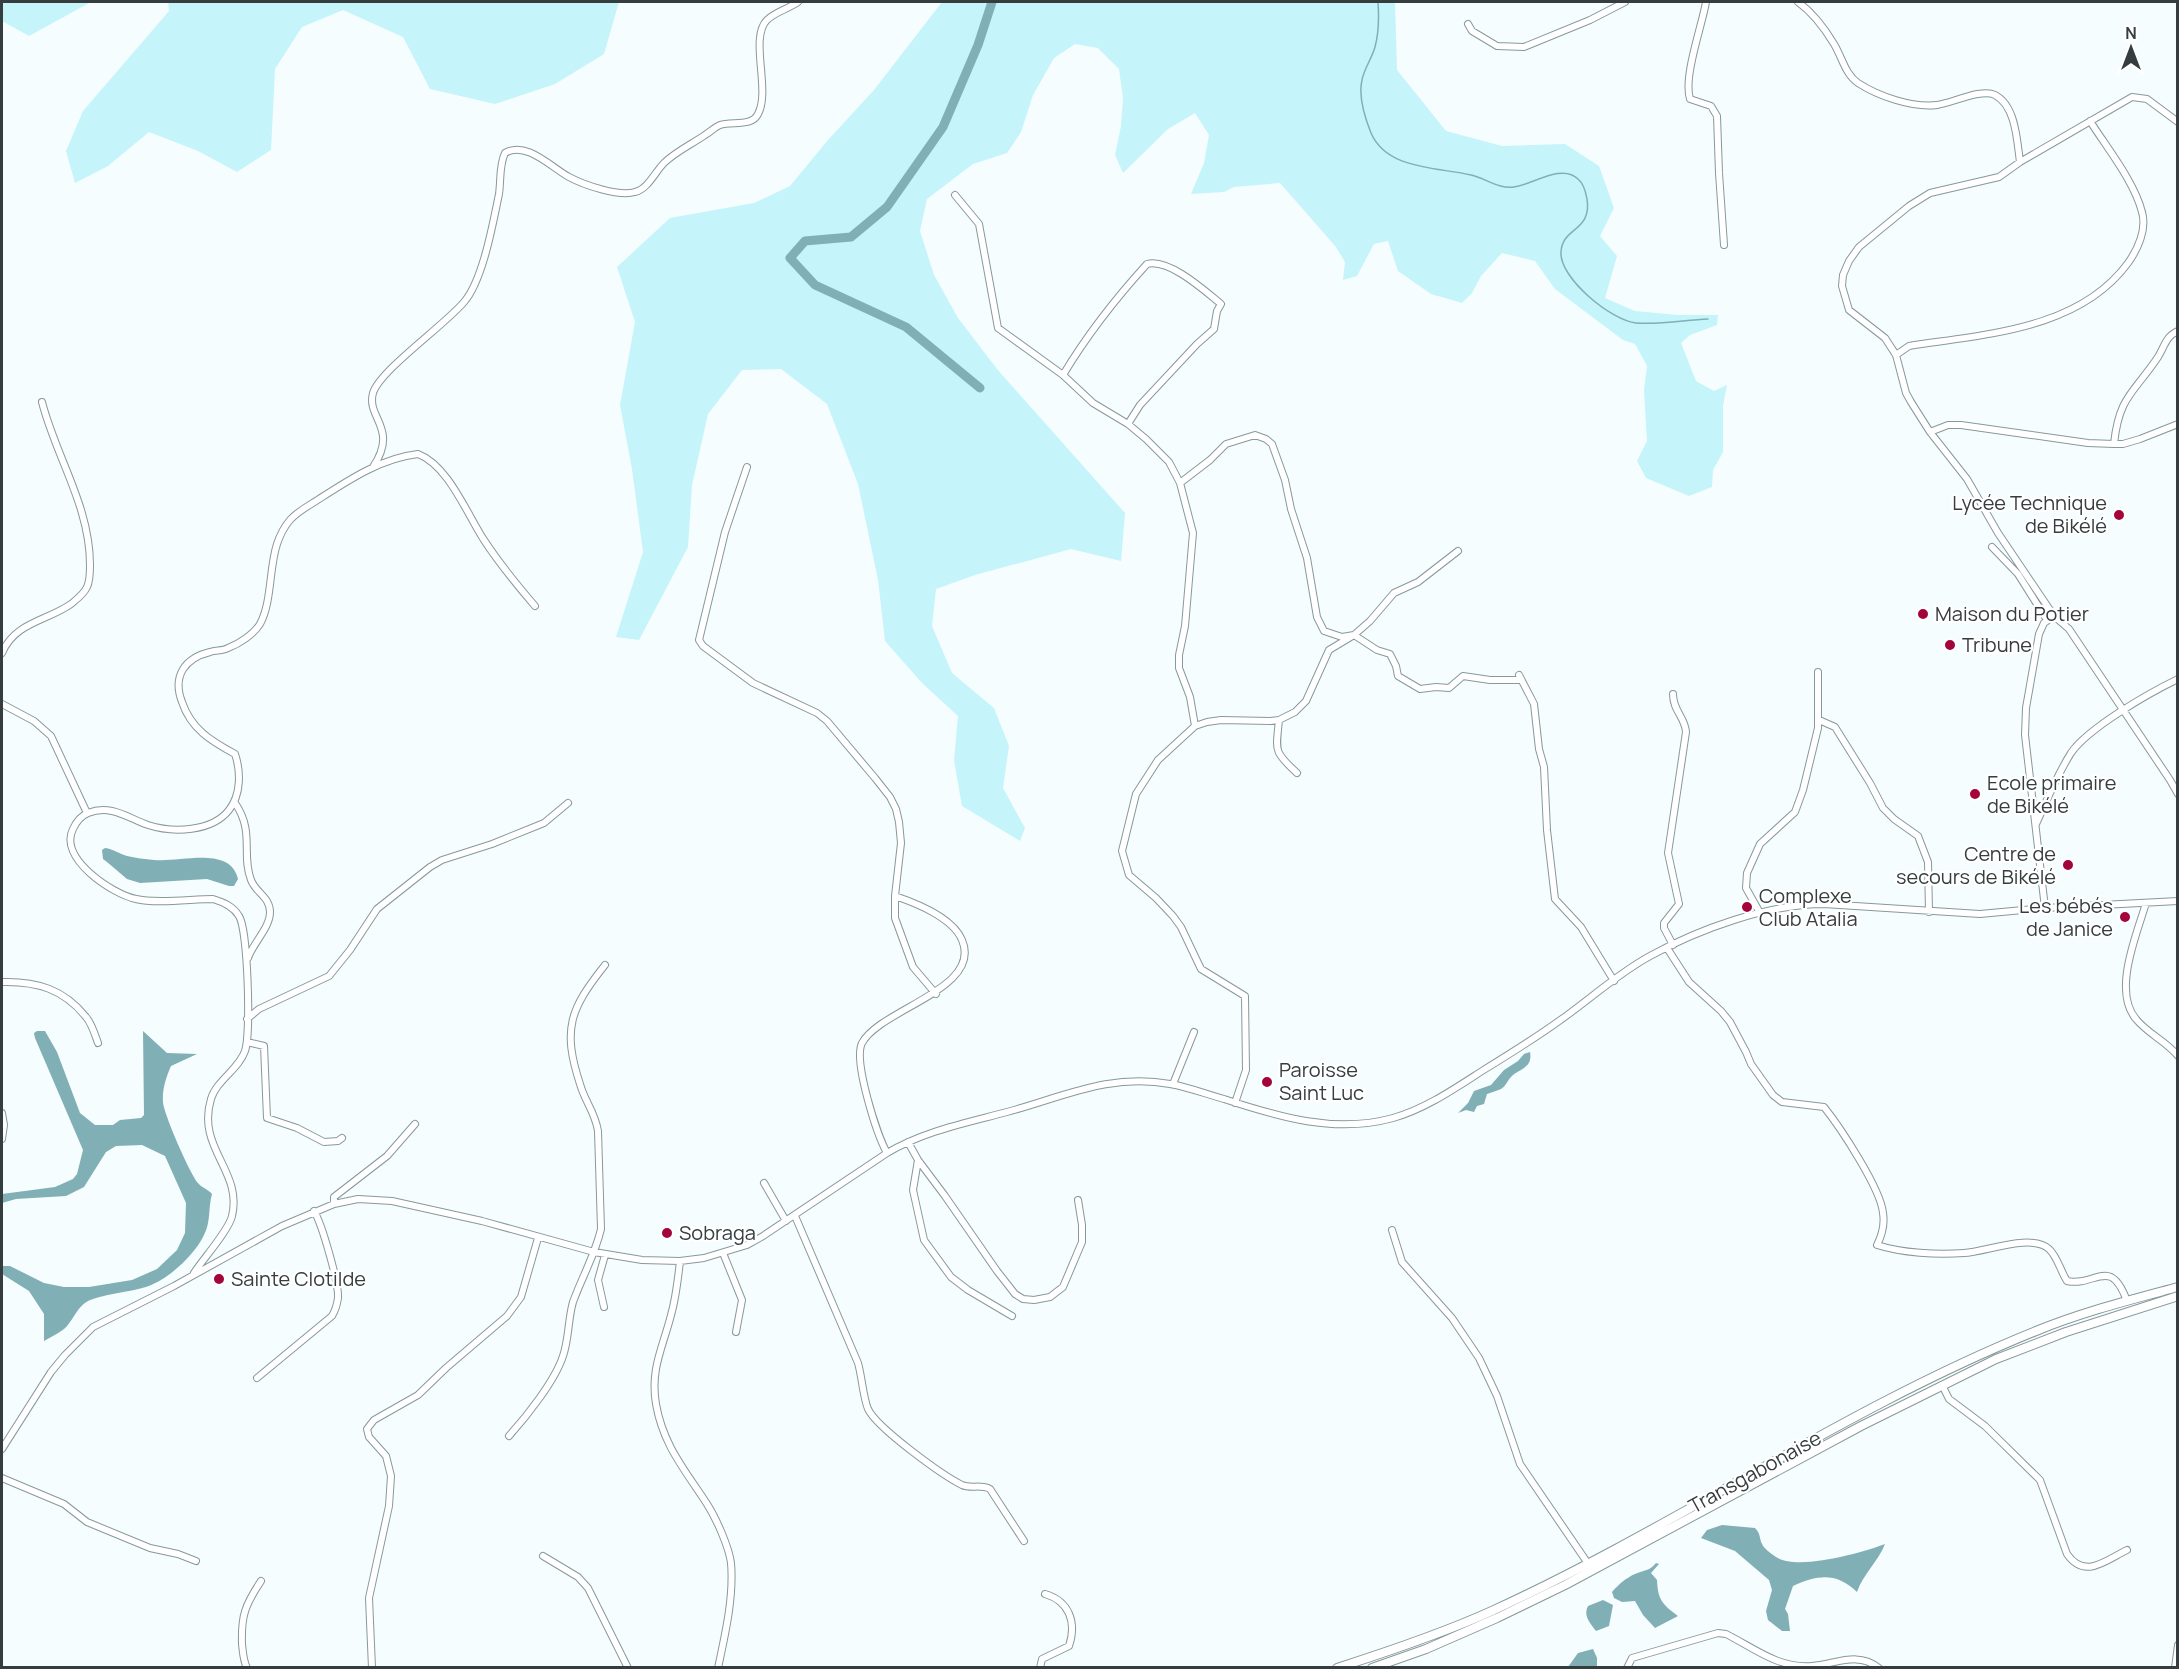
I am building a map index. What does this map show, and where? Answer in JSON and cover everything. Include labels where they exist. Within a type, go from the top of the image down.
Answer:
[{"type":"highway","name":"Transgabonaise","points":[[1372,1668],[1497,1618],[1880,1404],[1958,1365],[2051,1325],[2127,1300],[2178,1287]]},
{"type":"highway","name":"Transgabonaise","points":[[1337,1668],[1389,1651],[1493,1610],[1590,1567],[1737,1495],[1832,1441],[2006,1355],[2123,1312],[2178,1296]]},
{"type":"street","points":[[372,467],[382,450],[384,435],[373,405],[374,393],[378,384],[395,366],[455,312],[471,293],[490,238],[505,153],[514,149],[526,151],[573,179],[598,188],[629,193],[641,190],[665,162],[718,126],[751,121],[757,116],[763,91],[760,46],[763,26],[768,20],[798,2]]},
{"type":"street","points":[[1468,24],[1472,31],[1497,46],[1524,47],[1590,20],[1625,2]]},
{"type":"street","points":[[1706,2],[1693,58],[1689,92],[1690,99],[1711,106],[1718,116],[1724,246]]},
{"type":"street","points":[[1798,2],[1822,28],[1834,44],[1848,73],[1860,84],[1882,94],[1920,105],[1944,104],[1982,93],[1992,93],[1998,96],[2013,122],[2020,162]]},
{"type":"street","points":[[2178,123],[2148,99],[2140,96],[2127,99],[2020,162],[1999,177],[1930,193],[1909,206],[1859,247],[1849,261],[1843,275],[1842,286],[1849,310],[1885,338],[1896,356],[1906,393],[1929,432],[1967,479],[1998,533],[2054,616],[2069,629],[2178,794]]},
{"type":"street","points":[[1896,356],[1909,346],[1979,335],[2049,319],[2090,300],[2115,280],[2134,255],[2140,242],[2144,220],[2129,183],[2090,121]]},
{"type":"street","points":[[955,195],[979,224],[998,328],[1063,375],[1093,403],[1128,424],[1155,446],[1168,462],[1180,483],[1192,534],[1185,626],[1179,655],[1179,668],[1194,711],[1195,726]]},
{"type":"street","points":[[1063,375],[1104,313],[1148,264],[1161,264],[1172,268],[1206,292],[1221,304],[1217,310],[1214,329],[1140,405],[1128,424]]},
{"type":"street","points":[[2114,444],[2118,416],[2126,399],[2159,356],[2165,340],[2170,334],[2178,331]]},
{"type":"street","points":[[2,653],[10,638],[21,628],[69,605],[88,587],[90,544],[80,501],[49,427],[42,402]]},
{"type":"street","points":[[1929,432],[1948,425],[1961,425],[2088,443],[2124,444],[2178,424]]},
{"type":"street","points":[[1180,483],[1210,460],[1226,444],[1255,435],[1266,439],[1272,444],[1285,480],[1291,509],[1307,558],[1321,628],[1336,636],[1354,635],[1377,650],[1390,654],[1398,676],[1420,689],[1449,688],[1463,676],[1490,680],[1520,677],[1533,701],[1539,749],[1544,767],[1547,830],[1555,899],[1581,927],[1614,981]]},
{"type":"street","points":[[192,1276],[232,1216],[232,1184],[211,1142],[208,1119],[211,1097],[245,1053],[247,1042],[243,925],[235,910],[222,901],[213,899],[139,900],[117,891],[82,866],[70,846],[69,839],[76,823],[87,813],[105,810],[117,811],[150,825],[174,829],[210,825],[222,818],[234,803],[240,770],[235,754],[199,732],[178,693],[179,673],[187,663],[197,657],[227,649],[254,632],[264,613],[272,564],[283,530],[291,519],[304,509],[372,467],[398,457],[418,454],[440,470],[453,486],[485,542],[535,606]]},
{"type":"street","points":[[747,467],[725,532],[699,640],[703,646],[753,683],[817,713],[827,721],[890,797],[896,809],[901,843],[895,918],[913,967],[936,994]]},
{"type":"street","points":[[1992,547],[2018,574],[2047,620]]},
{"type":"street","points":[[1235,1103],[1246,1070],[1245,996],[1201,969],[1173,916],[1129,875],[1123,862],[1122,851],[1136,794],[1158,760],[1195,726],[1221,720],[1279,720],[1295,712],[1306,702],[1329,650],[1354,635],[1370,621],[1394,592],[1418,582],[1458,551]]},
{"type":"street","points":[[2045,908],[2025,725],[2039,634],[2041,627],[2054,616]]},
{"type":"street","points":[[1760,913],[1746,888],[1747,873],[1760,844],[1795,812],[1799,802],[1819,720],[1816,704],[1818,672]]},
{"type":"street","points":[[2036,825],[2055,781],[2072,752],[2084,738],[2178,679]]},
{"type":"street","points":[[1673,694],[1674,706],[1686,727],[1686,732],[1668,853],[1679,897],[1679,904],[1664,923],[1670,946],[1689,982],[1722,1011],[1730,1022],[1751,1064],[1773,1095],[1782,1102],[1824,1107],[1837,1123],[1874,1187],[1880,1202],[1883,1226],[1876,1245],[1895,1251],[1965,1253],[2029,1243],[2041,1244],[2051,1250],[2067,1281],[2074,1283],[2110,1276],[2121,1286],[2127,1300]]},
{"type":"street","points":[[2,704],[34,721],[51,736],[87,813]]},
{"type":"street","points":[[1279,720],[1277,751],[1281,758],[1297,772]]},
{"type":"street","points":[[1819,720],[1835,727],[1883,808],[1918,836],[1928,862],[1929,912]]},
{"type":"street","points":[[234,803],[246,826],[251,880],[268,903],[270,911],[268,921],[246,961]]},
{"type":"street","points":[[247,1019],[259,1009],[329,976],[350,950],[377,909],[430,867],[442,860],[492,844],[544,822],[568,803]]},
{"type":"street","points":[[887,1153],[864,1086],[860,1070],[860,1050],[866,1037],[878,1026],[936,994],[960,968],[966,957],[966,948],[954,928],[919,904],[895,896]]},
{"type":"street","points":[[3,1443],[64,1355],[93,1327],[192,1276],[266,1234],[334,1204],[358,1199],[392,1201],[482,1221],[594,1252],[642,1260],[680,1261],[723,1253],[747,1245],[795,1216],[887,1153],[909,1142],[935,1132],[1031,1106],[1087,1087],[1136,1080],[1173,1084],[1279,1117],[1315,1123],[1364,1123],[1407,1114],[1538,1037],[1648,957],[1719,926],[1760,913],[1807,904],[1980,914],[2178,901]]},
{"type":"street","points":[[2146,903],[2127,966],[2126,993],[2129,1008],[2136,1020],[2170,1046],[2178,1056]]},
{"type":"street","points":[[508,1436],[524,1419],[554,1374],[563,1356],[573,1304],[594,1252],[600,1229],[596,1116],[580,1085],[571,1041],[571,1028],[578,1005],[605,965]]},
{"type":"street","points":[[2,982],[25,981],[57,992],[87,1018],[98,1043]]},
{"type":"street","points":[[1173,1084],[1194,1032]]},
{"type":"street","points":[[247,1042],[264,1046],[267,1118],[297,1128],[324,1142],[338,1141],[342,1138]]},
{"type":"street","points":[[2,1113],[4,1125],[2,1139]]},
{"type":"street","points":[[334,1204],[334,1197],[387,1156],[415,1124]]},
{"type":"street","points":[[909,1142],[918,1160],[997,1271],[1015,1294],[1023,1299],[1034,1300],[1050,1297],[1063,1287],[1082,1242],[1078,1200]]},
{"type":"street","points":[[918,1160],[913,1190],[924,1240],[951,1277],[1012,1316]]},
{"type":"street","points":[[764,1182],[786,1221]]},
{"type":"street","points":[[257,1378],[332,1316],[335,1311],[338,1293],[321,1225],[314,1211]]},
{"type":"street","points":[[795,1216],[858,1363],[866,1400],[873,1416],[936,1469],[964,1486],[983,1486],[990,1489],[1024,1541]]},
{"type":"street","points":[[1392,1230],[1402,1262],[1452,1318],[1479,1358],[1497,1396],[1520,1464],[1590,1567]]},
{"type":"street","points":[[372,1668],[369,1598],[388,1506],[391,1476],[386,1456],[369,1437],[367,1430],[374,1420],[418,1395],[507,1316],[520,1297],[538,1238]]},
{"type":"street","points":[[723,1253],[742,1300],[736,1332]]},
{"type":"street","points":[[604,1307],[598,1280],[605,1254]]},
{"type":"street","points":[[680,1261],[672,1314],[656,1361],[654,1376],[656,1402],[661,1427],[672,1453],[709,1507],[728,1550],[731,1563],[730,1594],[718,1668]]},
{"type":"street","points":[[1942,1385],[1949,1399],[1985,1426],[2040,1480],[2073,1563],[2081,1567],[2092,1568],[2127,1550]]},
{"type":"street","points":[[2,1478],[64,1504],[87,1522],[150,1548],[178,1554],[196,1561]]},
{"type":"street","points":[[543,1556],[578,1577],[588,1588],[628,1668]]},
{"type":"street","points":[[247,1668],[243,1656],[243,1612],[261,1581]]},
{"type":"street","points":[[1040,1668],[1042,1659],[1069,1646],[1071,1640],[1070,1614],[1058,1598],[1046,1594]]},
{"type":"street","points":[[1627,1668],[1632,1658],[1718,1633],[1726,1634],[1786,1665],[1814,1666],[1856,1659],[1868,1660],[1879,1668]]},
{"type":"street","points":[[2175,1668],[2178,1645]]},
{"type":"shaded area","points":[[2,2],[91,2],[29,36],[2,21]]},
{"type":"shaded area","points":[[168,2],[619,2],[604,54],[555,84],[495,104],[430,89],[403,37],[343,10],[302,27],[275,69],[271,150],[237,172],[198,151],[149,132],[108,166],[75,183],[66,151],[83,111],[169,11]]},
{"type":"shaded area","points":[[942,2],[1395,2],[1397,70],[1446,131],[1502,146],[1565,144],[1599,166],[1614,208],[1600,236],[1617,256],[1605,298],[1635,311],[1677,315],[1718,315],[1717,325],[1690,335],[1681,343],[1696,381],[1714,391],[1727,385],[1723,406],[1723,452],[1713,470],[1712,487],[1689,496],[1646,478],[1637,461],[1647,441],[1644,390],[1647,366],[1635,344],[1623,340],[1555,289],[1535,261],[1502,253],[1481,276],[1472,293],[1462,303],[1431,294],[1398,271],[1388,241],[1374,244],[1357,276],[1343,280],[1345,262],[1336,247],[1280,183],[1234,187],[1224,192],[1191,194],[1204,163],[1209,135],[1195,113],[1168,129],[1123,173],[1115,155],[1121,126],[1123,98],[1119,69],[1098,48],[1075,44],[1054,58],[1033,95],[1021,132],[1007,153],[973,164],[927,199],[920,231],[934,275],[958,318],[997,369],[1125,513],[1121,561],[1071,549],[975,575],[936,589],[932,626],[952,673],[994,708],[1009,746],[1003,788],[1025,828],[1020,841],[962,806],[954,760],[958,716],[922,683],[885,641],[878,580],[858,484],[827,404],[781,369],[742,370],[708,414],[692,485],[688,547],[639,640],[616,637],[643,552],[632,469],[620,405],[635,322],[617,267],[670,218],[754,203],[790,186],[874,90]]},
{"type":"shaded area","points":[[105,848],[127,856],[154,860],[214,859],[225,862],[233,869],[238,879],[234,886],[207,879],[140,883],[127,879],[103,859],[102,850]]},
{"type":"shaded area","points":[[45,1031],[57,1052],[80,1113],[95,1125],[113,1125],[120,1120],[141,1118],[144,1115],[143,1031],[167,1053],[197,1054],[171,1066],[163,1093],[163,1102],[172,1130],[189,1168],[198,1183],[212,1194],[208,1225],[204,1235],[178,1268],[151,1285],[88,1301],[65,1328],[44,1341],[44,1314],[29,1291],[2,1274],[2,1266],[10,1266],[44,1283],[64,1287],[89,1287],[132,1280],[157,1269],[177,1250],[185,1233],[186,1203],[165,1156],[142,1145],[116,1146],[106,1152],[84,1187],[66,1196],[16,1199],[2,1203],[2,1194],[55,1187],[73,1179],[77,1174],[83,1150],[35,1038],[34,1033]]},
{"type":"shaded area","points":[[1530,1052],[1529,1062],[1525,1068],[1514,1074],[1503,1088],[1487,1094],[1484,1104],[1477,1106],[1474,1112],[1466,1110],[1458,1113],[1468,1103],[1474,1091],[1491,1085],[1504,1070]]},
{"type":"shaded area","points":[[1722,1525],[1755,1528],[1764,1548],[1786,1561],[1829,1559],[1885,1544],[1857,1592],[1842,1581],[1826,1577],[1811,1579],[1793,1586],[1785,1609],[1788,1614],[1790,1631],[1782,1631],[1768,1620],[1766,1611],[1772,1590],[1769,1580],[1735,1551],[1701,1538],[1707,1530]]},
{"type":"shaded area","points":[[1656,1563],[1659,1564],[1651,1573],[1657,1580],[1660,1597],[1665,1605],[1678,1616],[1655,1628],[1643,1615],[1635,1601],[1622,1602],[1614,1598],[1612,1592],[1629,1577],[1649,1569]]},
{"type":"shaded area","points":[[1603,1600],[1613,1605],[1609,1626],[1596,1631],[1586,1613],[1588,1606]]},
{"type":"shaded area","points":[[1593,1649],[1597,1658],[1597,1667],[1568,1667],[1578,1653]]},
{"type":"waterway","points":[[980,388],[906,327],[815,285],[790,258],[805,241],[851,237],[887,207],[943,127],[978,45],[992,2]]},
{"type":"waterway","points":[[1378,2],[1376,41],[1361,87],[1366,121],[1378,145],[1389,154],[1414,165],[1471,175],[1508,187],[1555,174],[1571,175],[1583,186],[1587,199],[1587,210],[1581,224],[1566,238],[1561,252],[1568,274],[1578,285],[1601,307],[1614,315],[1636,323],[1708,319]]},
{"type":"place","name":"Lycée Technique de Bikélé","points":[[2119,515]]},
{"type":"place","name":"Maison du Potier","points":[[1923,614]]},
{"type":"place","name":"Tribune","points":[[1950,645]]},
{"type":"place","name":"Ecole primaire de Bikélé","points":[[1975,794]]},
{"type":"place","name":"Centre de secours de Bikélé","points":[[2068,865]]},
{"type":"place","name":"Complexe Club Atalia","points":[[1747,907]]},
{"type":"place","name":"Les bébés de Janice","points":[[2125,917]]},
{"type":"place","name":"Paroisse Saint Luc","points":[[1267,1082]]},
{"type":"place","name":"Sobraga","points":[[667,1233]]},
{"type":"place","name":"Sainte Clotilde","points":[[219,1279]]}]
